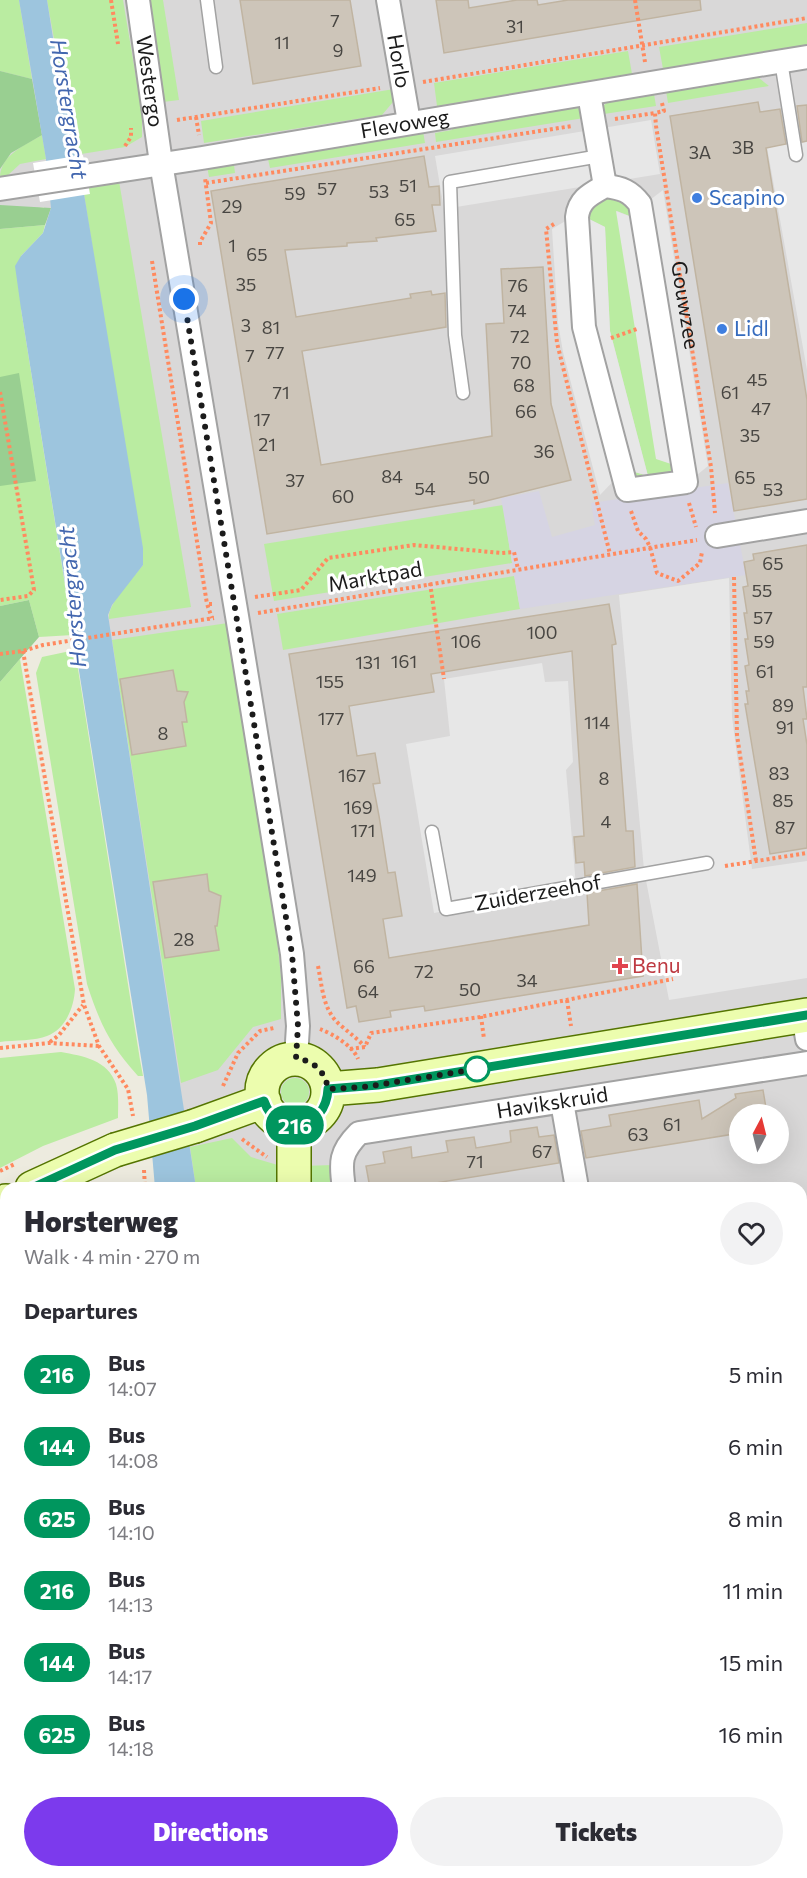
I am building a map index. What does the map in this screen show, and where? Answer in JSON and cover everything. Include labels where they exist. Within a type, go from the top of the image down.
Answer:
[{"type":"street","name":"Westergo","points":[[138,0],[161,164],[292,954],[298,1026],[296,1058]]},
{"type":"street","name":"Horlo","points":[[388,0],[409,122]]},
{"type":"street","name":"Flevoweg","points":[[0,189],[202,158],[807,57]]},
{"type":"street","points":[[589,94],[605,186],[588,195],[578,208],[584,327],[627,490],[686,482]]},
{"type":"street","name":"Gouwzee","points":[[605,186],[622,188],[632,193],[640,204],[686,482]]},
{"type":"street","points":[[708,538],[807,521]]},
{"type":"street","points":[[328,1089],[378,1085],[806,1023]]},
{"type":"street","points":[[296,1058],[312,1063],[321,1071],[328,1089],[326,1106],[320,1115],[312,1121],[294,1125],[281,1122],[271,1115],[264,1101],[263,1091],[268,1073],[275,1065],[285,1060],[296,1058]]},
{"type":"street","name":"Havikskruid","points":[[343,1182],[341,1163],[345,1146],[359,1133],[807,1063]]},
{"type":"street","points":[[50,1182],[129,1156],[195,1126],[264,1101]]},
{"type":"street","points":[[562,1102],[575,1182]]},
{"type":"street","points":[[294,1125],[294,1182]]},
{"type":"lane","points":[[207,0],[216,67]]},
{"type":"lane","points":[[781,61],[796,155]]},
{"type":"lane","points":[[464,393],[455,335],[450,182],[600,156]]},
{"type":"lane","name":"Zuiderzeehof","points":[[432,832],[446,909],[712,865]]},
{"type":"path","points":[[635,0],[642,45],[653,82]]},
{"type":"path","points":[[155,123],[403,85],[807,18]]},
{"type":"path","name":"Gouwzee","points":[[627,490],[638,531],[650,547],[657,573],[678,581],[700,563],[702,548],[708,538],[711,467],[655,113],[664,111],[653,82]]},
{"type":"path","points":[[206,183],[655,113]]},
{"type":"path","points":[[196,117],[211,223],[200,242],[202,254]]},
{"type":"path","points":[[653,148],[660,147]]},
{"type":"path","points":[[150,251],[207,604],[212,618]]},
{"type":"path","points":[[557,343],[584,327],[609,338],[620,336],[635,328],[662,336],[687,320]]},
{"type":"path","points":[[0,392],[3,429],[34,590],[28,596],[0,600]]},
{"type":"path","name":"Gouwzee","points":[[686,482],[690,505],[708,538]]},
{"type":"path","name":"Marktpad","points":[[207,604],[262,612],[708,538]]},
{"type":"path","name":"Marktpad","points":[[236,608],[259,597],[301,590],[328,558],[414,545],[502,553],[514,552],[518,569]]},
{"type":"path","points":[[734,577],[737,735],[756,861]]},
{"type":"path","points":[[430,583],[444,679]]},
{"type":"path","points":[[257,586],[263,622]]},
{"type":"path","points":[[0,654],[130,630],[212,618],[236,608]]},
{"type":"path","points":[[23,651],[84,1005],[99,1046],[128,1089],[134,1120]]},
{"type":"path","points":[[712,865],[807,853]]},
{"type":"path","points":[[317,957],[324,1001],[337,1023],[355,1036],[365,1047]]},
{"type":"path","points":[[365,1047],[371,1033],[481,1016],[673,979]]},
{"type":"path","points":[[567,1000],[572,1032]]},
{"type":"path","points":[[49,1043],[59,1035],[84,1005]]},
{"type":"path","points":[[481,1016],[485,1046]]},
{"type":"path","points":[[220,1089],[238,1053],[260,1031],[298,1026],[330,1032],[338,1039]]},
{"type":"path","points":[[0,1047],[49,1043],[99,1046]]},
{"type":"path","points":[[350,1049],[365,1047]]},
{"type":"path","points":[[129,1156],[142,1182]]},
{"type":"shaded area","points":[[0,0],[807,0],[807,1182],[178,1182],[151,1021],[44,207],[0,214]]},
{"type":"shaded area","points":[[651,120],[660,174],[444,209],[435,156]]},
{"type":"shaded area","points":[[807,142],[807,370],[767,147]]},
{"type":"shaded area","points":[[663,190],[708,466],[692,479],[677,466],[656,459],[616,211],[637,219],[646,203]]},
{"type":"shaded area","points":[[583,216],[605,227],[610,331],[648,476],[625,469],[600,495],[563,352],[558,323],[552,229],[572,217]]},
{"type":"shaded area","points":[[728,483],[746,575],[520,609],[501,498],[539,491],[552,537],[595,525],[591,503]]},
{"type":"shaded area","points":[[729,578],[732,717],[752,869],[807,861],[807,978],[669,1000],[644,870],[619,595]]},
{"type":"shaded area","points":[[542,663],[545,682],[568,681],[573,762],[566,770],[576,886],[434,913],[406,744],[450,736],[444,679]]},
{"type":"green space","points":[[0,0],[19,0],[32,79],[0,71]]},
{"type":"green space","points":[[47,0],[123,0],[142,113],[142,137],[125,147],[75,155]]},
{"type":"green space","points":[[146,0],[163,0],[179,100],[163,102]]},
{"type":"green space","points":[[807,23],[807,46],[663,69],[659,47]]},
{"type":"green space","points":[[628,51],[632,74],[437,106],[434,83]]},
{"type":"green space","points":[[0,71],[32,79],[42,135],[11,153],[0,169]]},
{"type":"green space","points":[[759,78],[769,86],[668,103],[666,91]]},
{"type":"green space","points":[[394,89],[393,102],[382,115],[204,143],[201,121]]},
{"type":"green space","points":[[654,94],[656,106],[604,114],[603,106],[610,100]]},
{"type":"green space","points":[[576,107],[582,111],[584,118],[436,142],[435,133],[452,130],[452,126]]},
{"type":"green space","points":[[423,131],[425,143],[270,168],[268,159],[234,165],[235,173],[209,177],[207,166]]},
{"type":"green space","points":[[42,135],[46,159],[20,164],[7,176],[0,178],[4,163],[9,157]]},
{"type":"green space","points":[[119,181],[191,607],[109,619],[109,613],[116,599],[143,565],[83,188]]},
{"type":"green space","points":[[605,193],[623,196],[637,219],[617,211],[678,471],[637,484],[625,469],[648,476],[610,331],[605,227],[583,216]]},
{"type":"green space","points":[[0,205],[51,208],[45,225],[0,229]]},
{"type":"green space","points":[[45,225],[43,233],[21,256],[21,309],[73,635],[39,637],[29,600],[0,606],[0,229]]},
{"type":"green space","points":[[19,373],[36,481],[0,486],[0,377]]},
{"type":"green space","points":[[503,505],[512,563],[274,601],[264,544]]},
{"type":"green space","points":[[514,576],[520,609],[283,650],[277,614]]},
{"type":"green space","points":[[29,600],[39,637],[0,682],[0,606]]},
{"type":"green space","points":[[228,623],[275,920],[281,977],[281,1019],[253,1027],[218,1070],[181,1083],[112,640]]},
{"type":"green space","points":[[75,650],[143,1076],[138,1076],[113,1044],[101,1023],[87,984],[36,673],[42,657]]},
{"type":"green space","points":[[20,659],[75,989],[68,1017],[54,1033],[37,1039],[0,1042],[0,682]]},
{"type":"green space","points":[[61,1052],[86,1058],[107,1069],[117,1088],[118,1118],[43,1146],[0,1168],[0,1058]]},
{"type":"green space","points":[[295,1078],[305,1082],[309,1092],[305,1102],[295,1106],[285,1102],[281,1092],[285,1082]]},
{"type":"green space","points":[[232,1138],[251,1157],[281,1166],[280,1182],[195,1182],[190,1147]]},
{"type":"green space","points":[[332,1165],[333,1182],[303,1182],[303,1166]]},
{"type":"water","name":"Horstergracht","points":[[19,0],[47,0],[58,69],[83,188],[143,548],[143,565],[112,605],[108,615],[195,1182],[154,1182],[147,1095],[21,309],[15,266],[21,256],[43,233],[51,208],[46,159]]},
{"type":"pier","points":[[83,155],[90,194],[40,202],[33,163]]},
{"type":"building","points":[[240,0],[350,0],[361,66],[253,84]]},
{"type":"building","points":[[436,0],[468,0],[469,8],[517,0],[537,0],[538,5],[568,0],[700,0],[701,10],[444,53]]},
{"type":"building","points":[[758,102],[760,112],[780,109],[786,144],[766,148],[807,400],[807,499],[734,511],[670,116]]},
{"type":"building","points":[[807,105],[807,141],[802,142],[797,106]]},
{"type":"building","points":[[424,156],[429,187],[439,186],[440,205],[432,205],[436,231],[376,238],[377,241],[347,243],[347,246],[285,250],[296,317],[411,298],[410,294],[431,291],[432,295],[445,293],[446,327],[302,351],[321,465],[492,436],[486,324],[504,323],[501,269],[543,267],[551,404],[571,480],[474,504],[474,500],[267,534],[211,191]]},
{"type":"building","points":[[807,545],[807,687],[803,687],[807,719],[803,719],[807,745],[807,848],[770,854],[745,704],[748,704],[746,691],[749,691],[745,666],[749,665],[744,613],[747,613],[743,587],[748,586],[744,562],[754,560],[753,554]]},
{"type":"building","points":[[609,604],[616,644],[612,645],[626,831],[633,831],[635,867],[585,876],[584,862],[576,863],[574,837],[584,836],[572,651],[431,674],[434,692],[349,706],[357,756],[375,753],[380,783],[373,784],[388,873],[395,872],[402,916],[383,919],[389,958],[589,925],[587,893],[637,884],[643,976],[425,1011],[424,1006],[390,1011],[391,1017],[359,1022],[356,1006],[347,1008],[289,654]]},
{"type":"building","points":[[173,670],[177,691],[188,692],[184,702],[187,722],[182,722],[186,746],[132,755],[120,679]]},
{"type":"building","points":[[207,874],[209,891],[221,896],[217,926],[215,926],[219,950],[165,958],[153,882]]},
{"type":"building","points":[[763,1090],[765,1104],[729,1104],[729,1135],[586,1158],[581,1131],[611,1126],[609,1115],[699,1100],[702,1119],[736,1098],[735,1094]]},
{"type":"building","points":[[537,1127],[539,1137],[554,1135],[559,1163],[441,1182],[369,1182],[366,1166],[385,1163],[383,1152],[411,1147],[412,1158],[448,1152],[446,1141],[474,1137],[476,1148],[511,1142],[510,1131]]},
{"type":"bus line","name":"216","points":[[45,1182],[115,1150],[195,1126],[264,1101],[266,1108],[277,1120],[303,1125],[320,1115],[326,1106],[328,1089],[378,1085],[807,1015]]},
{"type":"place","name":"Scapino","points":[[697,198]]},
{"type":"place","name":"Lidl","points":[[722,329]]},
{"type":"place","name":"Benu","points":[[620,966]]},
{"type":"route","points":[[184,299],[292,954],[298,1026],[296,1058],[312,1063],[321,1071],[328,1089],[364,1087],[477,1069]]}]
